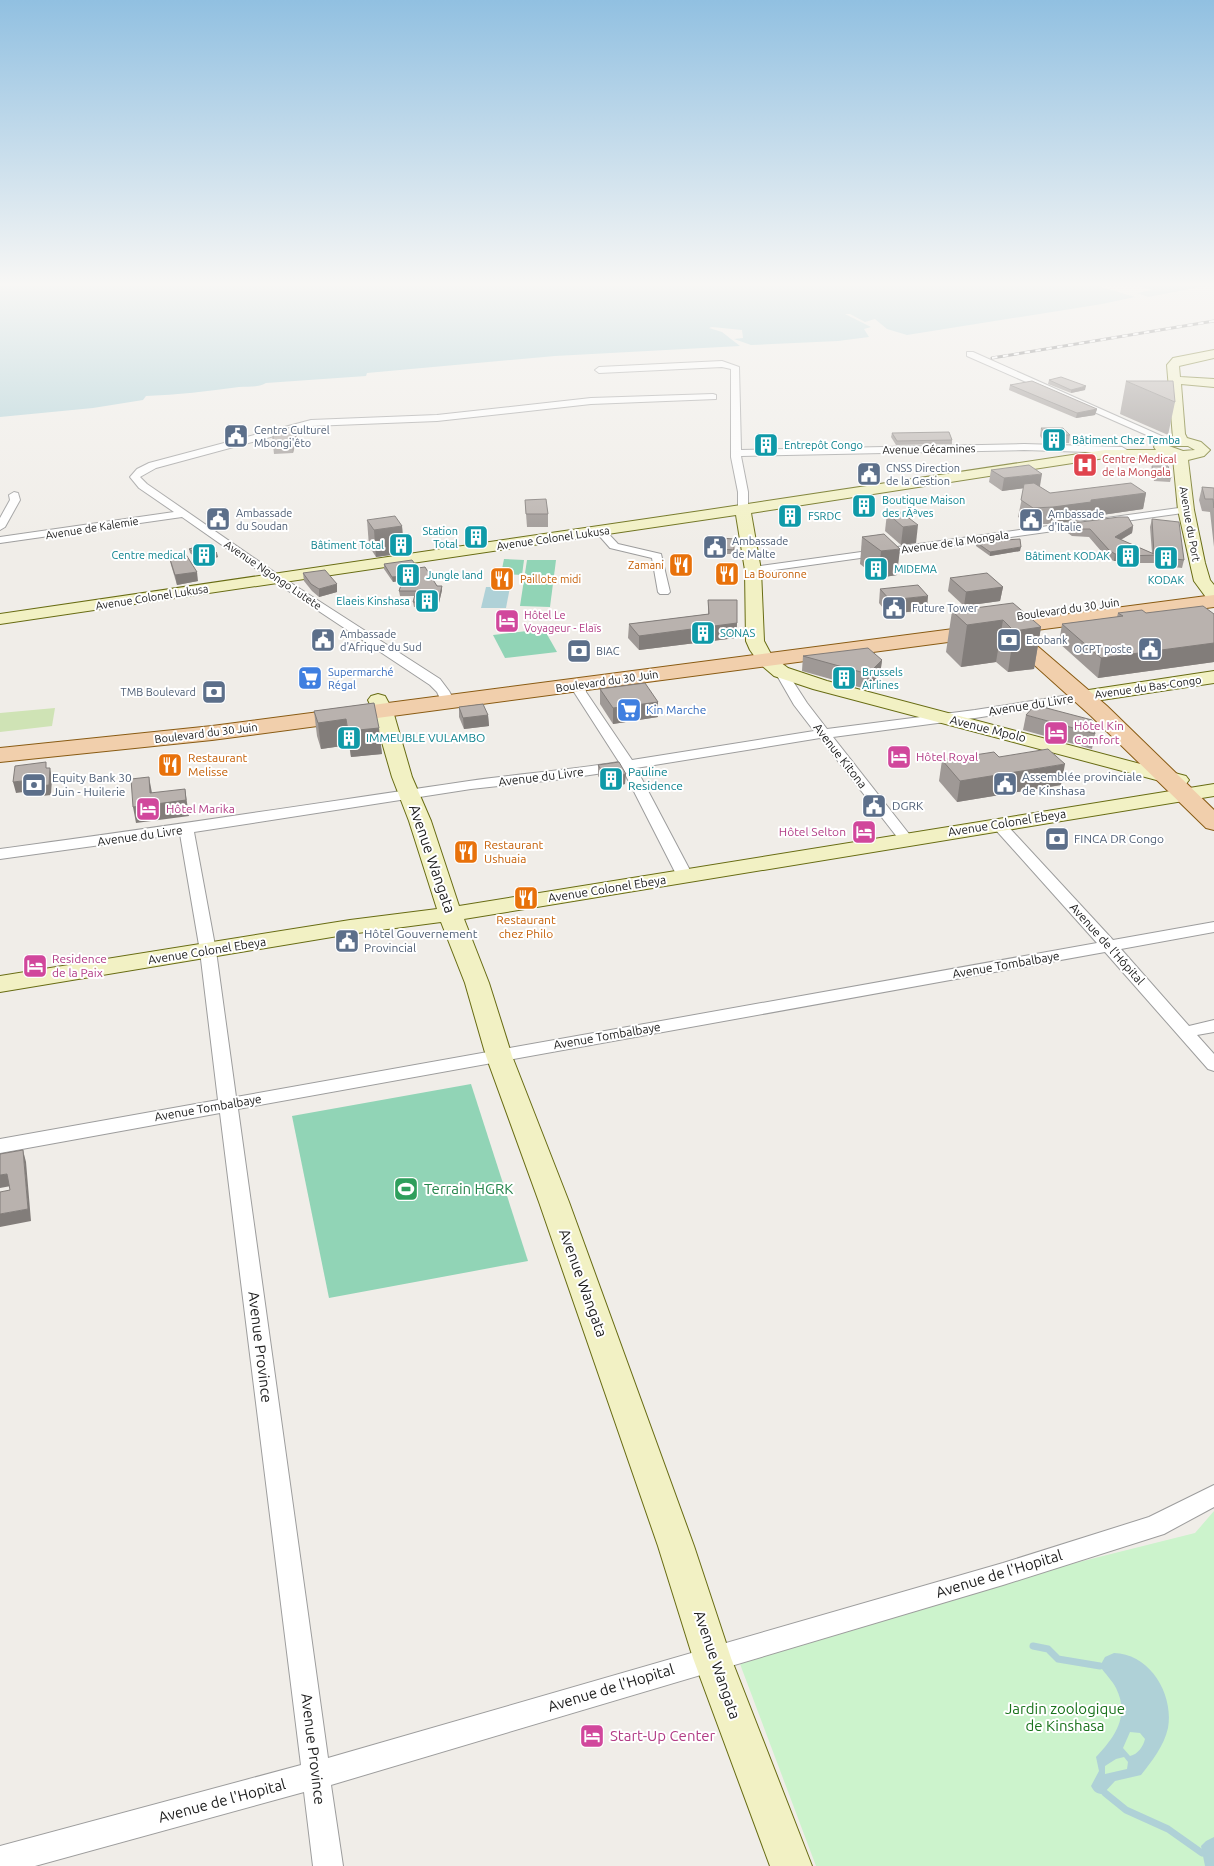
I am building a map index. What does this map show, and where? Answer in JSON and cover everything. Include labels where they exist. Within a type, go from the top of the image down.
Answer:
[{"type":"main road","name":"Boulevard du 30 Juin","points":[[446,696],[579,684],[769,661],[999,623],[1212,594]]},
{"type":"main road","points":[[999,623],[1082,697],[1214,823]]},
{"type":"main road","name":"Boulevard du 30 Juin","points":[[0,755],[212,733],[446,696],[769,661]]},
{"type":"main road","name":"Boulevard du 30 Juin","points":[[0,742],[380,705]]},
{"type":"street","points":[[736,372],[736,453],[743,492],[742,510],[753,570],[755,641],[769,661]]},
{"type":"street","points":[[1009,372],[1207,463]]},
{"type":"street","points":[[1173,372],[1174,382]]},
{"type":"street","points":[[1174,382],[1214,382]]},
{"type":"street","points":[[1174,382],[1214,388]]},
{"type":"street","name":"Avenue du Port","points":[[1174,382],[1178,434],[1176,449],[1186,510],[1199,574],[1212,594]]},
{"type":"street","name":"Avenue Ngongo Lutete","points":[[446,696],[436,682],[276,578],[138,482],[135,477],[137,473],[157,464],[311,423],[438,418],[591,401],[713,397]]},
{"type":"street","name":"Avenue Gécamines","points":[[736,453],[895,447],[1024,447],[1122,450]]},
{"type":"street","points":[[1176,449],[1208,448]]},
{"type":"street","name":"Avenue Colonel Lukusa","points":[[0,619],[742,510],[1122,450],[1176,449]]},
{"type":"street","name":"Avenue Colonel Lukusa","points":[[1105,454],[1176,449]]},
{"type":"street","points":[[0,527],[15,500],[14,495]]},
{"type":"street","name":"Avenue de la Mongala","points":[[753,570],[1186,510]]},
{"type":"street","name":"Avenue de Kalemie","points":[[0,540],[184,514]]},
{"type":"street","points":[[600,531],[614,546],[657,556],[664,592]]},
{"type":"street","name":"Avenue Kitona","points":[[769,661],[822,734],[906,839]]},
{"type":"street","name":"Avenue Mpolo","points":[[769,661],[820,684],[1214,789]]},
{"type":"street","name":"Avenue du Bas-Congo","points":[[1082,697],[1214,677]]},
{"type":"street","points":[[579,684],[580,692],[628,765],[685,876]]},
{"type":"street","name":"Avenue du Livre","points":[[0,854],[628,765],[822,734],[1082,697]]},
{"type":"street","name":"Avenue Wangata","points":[[380,705],[450,914],[477,983],[499,1056],[628,1407],[712,1658],[791,1866]]},
{"type":"street","name":"Avenue Colonel Ebeya","points":[[0,984],[350,927],[450,914],[1214,789]]},
{"type":"street","name":"Avenue de l’Hôpital","points":[[999,825],[1110,946],[1214,1065]]},
{"type":"street","name":"Avenue Province","points":[[186,829],[208,951],[328,1866]]},
{"type":"street","name":"Avenue Tombalbaye","points":[[0,1146],[1214,927]]},
{"type":"street","points":[[1185,1032],[1214,1026]]},
{"type":"street","name":"Avenue de l'Hopital","points":[[0,1861],[317,1776],[712,1658],[1003,1574],[1155,1526],[1214,1495]]},
{"type":"green space","points":[[504,559],[524,560],[522,575],[501,574]]},
{"type":"green space","points":[[527,560],[556,560],[550,607],[520,606]]},
{"type":"green space","points":[[544,629],[557,652],[505,658],[493,635]]},
{"type":"green space","points":[[55,708],[52,726],[0,732],[0,713]]},
{"type":"green space","name":"Terrain HGRK","points":[[471,1084],[528,1261],[329,1298],[292,1116]]},
{"type":"green space","name":"Jardin zoologique de Kinshasa","points":[[1214,1511],[1214,1866],[816,1866],[734,1648],[1195,1533]]},
{"type":"water","points":[[0,372],[377,372],[367,373],[366,376],[266,383],[256,386],[146,396],[143,400],[93,408],[0,417]]},
{"type":"water","points":[[486,587],[510,587],[506,608],[481,608]]},
{"type":"water","points":[[1114,1653],[1127,1655],[1138,1660],[1148,1668],[1157,1678],[1163,1690],[1169,1715],[1164,1741],[1141,1775],[1115,1781],[1103,1794],[1099,1794],[1091,1786],[1099,1771],[1096,1757],[1114,1734],[1121,1717],[1120,1698],[1116,1688],[1100,1666],[1105,1657]],"holes":[[[1130,1732],[1140,1733],[1145,1739],[1140,1750],[1130,1756],[1123,1748]],[[1124,1757],[1128,1762],[1127,1769],[1105,1774],[1105,1766],[1116,1759]]]},
{"type":"water","points":[[1214,1837],[1214,1866],[1205,1866],[1201,1846]]},
{"type":"building","points":[[1061,377],[1086,386],[1071,390],[1049,380]]},
{"type":"building","points":[[1032,381],[1097,409],[1077,413],[1010,385]]},
{"type":"building","points":[[1126,381],[1173,381],[1175,402]]},
{"type":"building","points":[[296,427],[292,445],[273,445],[273,430]]},
{"type":"building","points":[[1041,428],[1063,428],[1070,435],[1047,435]]},
{"type":"building","points":[[949,432],[952,440],[897,441],[892,433]]},
{"type":"building","points":[[1029,465],[1042,474],[1004,478],[991,470]]},
{"type":"building","points":[[1152,466],[1168,466],[1171,478],[1154,477]]},
{"type":"building","points":[[1034,483],[1050,493],[1131,483],[1146,493],[1091,500],[1091,502],[1033,508],[1021,500],[1024,484]]},
{"type":"building","points":[[1202,487],[1214,488],[1214,508],[1213,499],[1205,499]]},
{"type":"building","points":[[546,499],[548,514],[526,514],[525,500]]},
{"type":"building","points":[[901,512],[918,525],[903,527],[887,513]]},
{"type":"building","points":[[395,516],[402,526],[374,530],[367,520]]},
{"type":"building","points":[[1128,517],[1133,526],[1115,537],[1154,554],[1152,519],[1179,522],[1184,560],[1160,557],[1159,555],[1124,556],[1120,553],[1115,554],[1090,529],[1073,529],[1066,524]]},
{"type":"building","points":[[884,534],[900,549],[881,551],[862,537]]},
{"type":"building","points":[[720,538],[734,539],[734,550],[720,549]]},
{"type":"building","points":[[1020,539],[1021,547],[990,552],[976,542]]},
{"type":"building","points":[[206,544],[217,553],[200,557],[189,549]]},
{"type":"building","points":[[185,553],[197,572],[175,575],[169,556]]},
{"type":"building","points":[[412,560],[418,568],[425,567],[437,586],[442,586],[438,602],[413,602],[416,591],[399,591],[404,576],[392,577],[384,564]]},
{"type":"building","points":[[325,570],[337,584],[319,589],[311,584],[303,573]]},
{"type":"building","points":[[987,573],[1003,587],[966,592],[950,578]]},
{"type":"building","points":[[918,585],[928,596],[890,600],[880,589]]},
{"type":"building","points":[[708,600],[737,600],[737,623],[639,636],[629,624],[709,614]]},
{"type":"building","points":[[1013,603],[1041,627],[1014,631],[1003,620],[967,625],[952,611]]},
{"type":"building","points":[[1203,606],[1214,614],[1214,643],[1101,658],[1062,624],[1123,616],[1118,613],[1142,610],[1146,613]]},
{"type":"building","points":[[868,648],[882,660],[868,674],[803,656]]},
{"type":"building","points":[[645,683],[658,702],[613,708],[600,689]]},
{"type":"building","points":[[374,703],[379,728],[348,731],[346,719],[318,723],[314,711]]},
{"type":"building","points":[[483,704],[488,715],[463,718],[459,707]]},
{"type":"building","points":[[1035,705],[1092,720],[1095,734],[1026,715]]},
{"type":"building","points":[[1048,749],[1065,764],[960,781],[942,760],[994,752],[999,757]]},
{"type":"building","points":[[46,762],[46,768],[50,768],[49,785],[30,787],[31,780],[13,782],[15,766]]},
{"type":"building","points":[[619,762],[626,774],[618,775],[621,779],[609,780],[598,765]]},
{"type":"building","points":[[149,777],[150,793],[185,789],[186,800],[133,807],[131,779]]},
{"type":"building","points":[[23,1150],[28,1209],[0,1214],[0,1192],[10,1190],[7,1174],[0,1175],[0,1154]]},
{"type":"waterway","points":[[1033,1646],[1048,1649],[1058,1659],[1100,1666]]},
{"type":"waterway","points":[[1105,1793],[1126,1810],[1168,1829],[1202,1853]]},
{"type":"place","name":"Centre Culturel Mbongi'êto","points":[[236,436]]},
{"type":"place","name":"Bâtiment Chez Temba","points":[[1054,440]]},
{"type":"place","name":"Entrepôt Congo","points":[[766,445]]},
{"type":"place","name":"Centre Medical de la Mongala","points":[[1085,465]]},
{"type":"place","name":"CNSS Direction de la Gestion","points":[[869,474]]},
{"type":"place","name":"Boutique Maison des rÃªves","points":[[864,506]]},
{"type":"place","name":"FSRDC","points":[[790,516]]},
{"type":"place","name":"Ambassade du Soudan","points":[[218,519]]},
{"type":"place","name":"Ambassade d'Italie","points":[[1031,520]]},
{"type":"place","name":"Station Total","points":[[476,537]]},
{"type":"place","name":"Bâtiment Total","points":[[401,545]]},
{"type":"place","name":"Ambassade de Malte","points":[[715,547]]},
{"type":"place","name":"Centre medical","points":[[204,555]]},
{"type":"place","name":"Bâtiment KODAK","points":[[1128,556]]},
{"type":"place","name":"KODAK","points":[[1166,558]]},
{"type":"place","name":"Zamani","points":[[681,565]]},
{"type":"place","name":"MIDEMA","points":[[876,569]]},
{"type":"place","name":"La Bouronne","points":[[727,574]]},
{"type":"place","name":"Jungle land","points":[[408,575]]},
{"type":"place","name":"Paillote midi","points":[[502,579]]},
{"type":"place","name":"Elaeis Kinshasa","points":[[427,601]]},
{"type":"place","name":"Future Tower","points":[[894,608]]},
{"type":"place","name":"Hôtel Le Voyageur - Elaïs","points":[[507,621]]},
{"type":"place","name":"SONAS","points":[[703,633]]},
{"type":"place","name":"Ambassade d'Afrique du Sud","points":[[323,640]]},
{"type":"place","name":"Ecobank","points":[[1009,640]]},
{"type":"place","name":"OCPT poste","points":[[1150,649]]},
{"type":"place","name":"BIAC","points":[[579,651]]},
{"type":"place","name":"Supermarché Régal","points":[[310,678]]},
{"type":"place","name":"Brussels Airlines","points":[[844,678]]},
{"type":"place","name":"TMB Boulevard","points":[[214,692]]},
{"type":"place","name":"Kin Marche","points":[[629,710]]},
{"type":"place","name":"Hôtel Kin Comfort","points":[[1056,733]]},
{"type":"place","name":"IMMEUBLE VULAMBO","points":[[349,738]]},
{"type":"place","name":"Hôtel Royal","points":[[899,757]]},
{"type":"place","name":"Restaurant Melisse","points":[[170,765]]},
{"type":"place","name":"Pauline Residence","points":[[611,779]]},
{"type":"place","name":"Assemblée provinciale de Kinshasa","points":[[1005,784]]},
{"type":"place","name":"Equity Bank 30 Juin - Huilerie","points":[[34,785]]},
{"type":"place","name":"DGRK","points":[[874,806]]},
{"type":"place","name":"Hôtel Marika","points":[[148,809]]},
{"type":"place","name":"Hôtel Selton","points":[[864,832]]},
{"type":"place","name":"FINCA DR Congo","points":[[1057,839]]},
{"type":"place","name":"Restaurant Ushuaia","points":[[466,852]]},
{"type":"place","name":"Restaurant chez Philo","points":[[526,898]]},
{"type":"place","name":"Hôtel Gouvernement Provincial","points":[[347,941]]},
{"type":"place","name":"Residence de la Paix","points":[[35,966]]},
{"type":"place","name":"Terrain HGRK","points":[[406,1189]]},
{"type":"place","name":"Start-Up Center","points":[[592,1736]]}]
